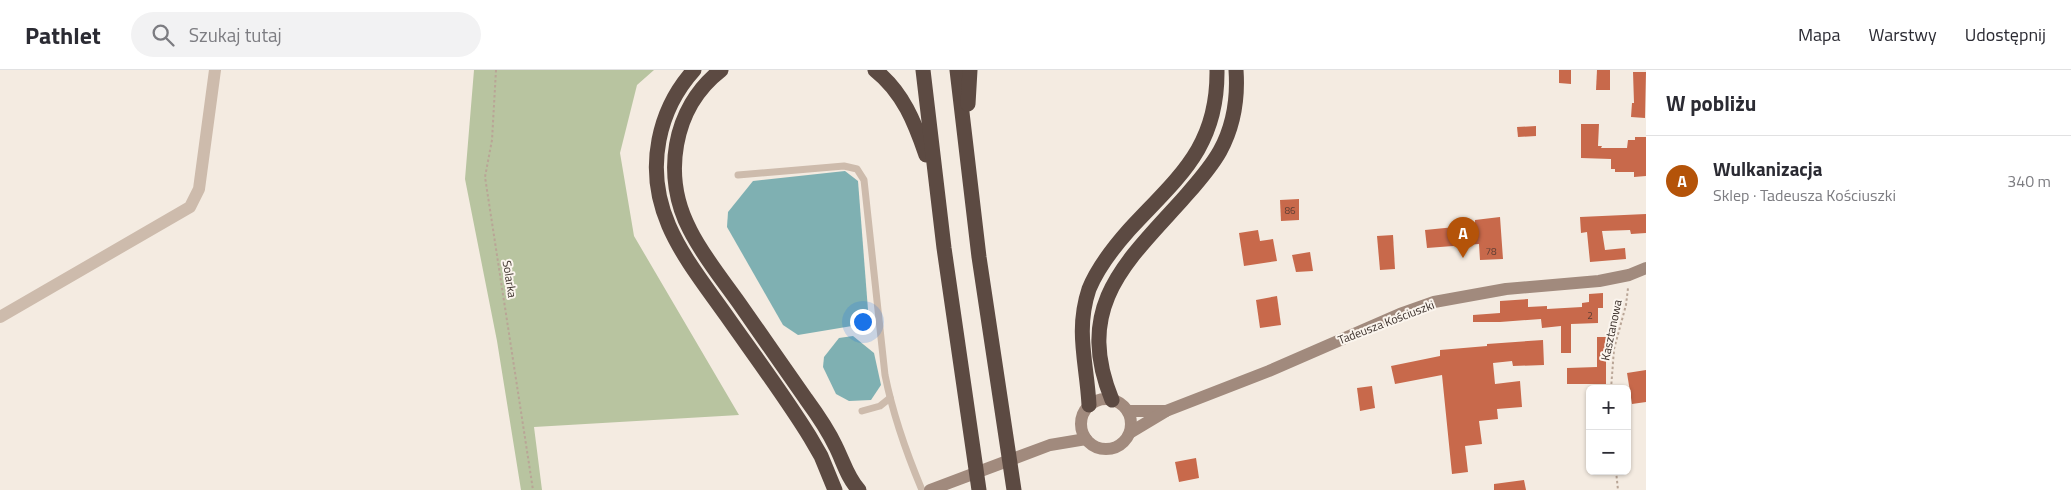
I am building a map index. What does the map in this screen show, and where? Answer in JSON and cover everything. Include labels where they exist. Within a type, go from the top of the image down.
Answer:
[{"type":"highway","points":[[694,70],[676,93],[660,134],[656,177],[663,215],[684,255],[810,437],[821,456],[835,490]]},
{"type":"highway","points":[[721,70],[708,81],[692,101],[677,137],[674,171],[680,208],[696,241],[815,412],[836,446],[859,490]]},
{"type":"highway","points":[[875,70],[890,83],[903,101],[921,140],[936,182]]},
{"type":"highway","points":[[923,70],[936,182],[979,490]]},
{"type":"highway","points":[[957,70],[965,148],[1013,485]]},
{"type":"highway","points":[[965,148],[970,70]]},
{"type":"highway","points":[[1089,406],[1081,328],[1090,289],[1096,274],[1117,244],[1198,152],[1209,130],[1214,110],[1218,89],[1218,70]]},
{"type":"highway","points":[[1112,400],[1104,374],[1099,342],[1105,301],[1119,272],[1202,178],[1220,151],[1233,116],[1236,70]]},
{"type":"street","points":[[0,316],[190,207],[199,188],[215,70]]},
{"type":"street","name":"Tadeusza Kościuszki","points":[[1131,432],[1166,411],[1269,371],[1400,314],[1434,302],[1506,289],[1599,281],[1645,272]]},
{"type":"street","points":[[1112,400],[1118,402],[1128,411],[1131,418],[1131,432],[1123,443],[1111,449],[1097,447],[1086,439],[1081,426],[1083,415],[1089,406],[1097,401],[1112,400]]},
{"type":"street","name":"Tadeusza Kościuszki","points":[[1128,411],[1166,411]]},
{"type":"street","points":[[930,490],[1050,445],[1081,426]]},
{"type":"street","points":[[1050,445],[1086,439]]},
{"type":"lane","points":[[738,175],[844,166],[856,169],[864,180],[890,398],[898,430],[922,490]]},
{"type":"lane","points":[[862,411],[880,406],[890,398]]},
{"type":"path","name":"Solarka","points":[[496,70],[492,140],[485,177],[533,490]]},
{"type":"path","name":"Kasztanowa","points":[[1611,385],[1614,349],[1626,305],[1629,275]]},
{"type":"path","points":[[1616,475],[1618,490]]},
{"type":"green space","points":[[474,70],[654,70],[637,85],[620,153],[634,236],[739,415],[534,427],[542,490],[521,490],[497,341],[465,179]]},
{"type":"water","points":[[845,171],[858,181],[868,310],[858,325],[798,335],[783,325],[727,227],[728,212],[753,181]]},
{"type":"water","points":[[853,336],[874,353],[881,385],[871,400],[849,401],[836,394],[823,367],[824,357],[839,338]]},
{"type":"building","points":[[1559,70],[1571,70],[1571,84],[1559,83]]},
{"type":"building","points":[[1597,70],[1610,70],[1610,90],[1596,90]]},
{"type":"building","points":[[1633,72],[1646,72],[1645,118],[1631,117],[1632,103],[1634,103]]},
{"type":"building","points":[[1581,124],[1599,124],[1598,146],[1602,146],[1601,148],[1627,148],[1628,140],[1635,140],[1635,137],[1646,137],[1646,176],[1634,177],[1634,172],[1615,172],[1615,169],[1611,169],[1611,159],[1581,158]]},
{"type":"building","points":[[1536,126],[1536,136],[1518,137],[1517,127]]},
{"type":"building","points":[[1299,199],[1299,220],[1281,221],[1280,200]]},
{"type":"building","points":[[1646,214],[1646,233],[1631,234],[1630,230],[1602,231],[1605,250],[1625,248],[1626,259],[1590,262],[1587,232],[1581,233],[1580,217]]},
{"type":"building","points":[[1500,217],[1503,259],[1480,260],[1479,244],[1427,248],[1425,230],[1475,225],[1475,220]]},
{"type":"building","points":[[1258,230],[1260,241],[1273,239],[1277,261],[1244,266],[1239,233]]},
{"type":"building","points":[[1393,235],[1395,269],[1380,270],[1377,236]]},
{"type":"building","points":[[1310,252],[1313,271],[1296,272],[1292,255]]},
{"type":"building","points":[[1603,293],[1603,308],[1598,308],[1598,323],[1571,324],[1571,353],[1561,353],[1561,326],[1542,328],[1541,319],[1473,322],[1473,315],[1500,313],[1500,301],[1528,299],[1528,307],[1547,306],[1547,309],[1582,307],[1582,303],[1589,302],[1589,294]]},
{"type":"building","points":[[1277,296],[1281,325],[1260,328],[1256,300]]},
{"type":"building","points":[[1597,337],[1606,337],[1606,384],[1567,384],[1567,368],[1597,367]]},
{"type":"building","points":[[1543,340],[1544,365],[1513,366],[1512,361],[1493,363],[1495,384],[1520,381],[1522,407],[1497,409],[1498,419],[1479,421],[1482,444],[1465,446],[1468,472],[1452,474],[1442,375],[1395,384],[1391,366],[1440,356],[1440,350]]},
{"type":"building","points":[[1646,370],[1646,402],[1632,404],[1631,385],[1629,385],[1627,373]]},
{"type":"building","points":[[1372,386],[1375,408],[1360,411],[1357,388]]},
{"type":"building","points":[[1196,458],[1199,478],[1179,482],[1175,462]]},
{"type":"building","points":[[1524,480],[1526,490],[1494,490],[1494,484]]},
{"type":"place","name":"Wulkanizacja","points":[[1463,258]]}]
